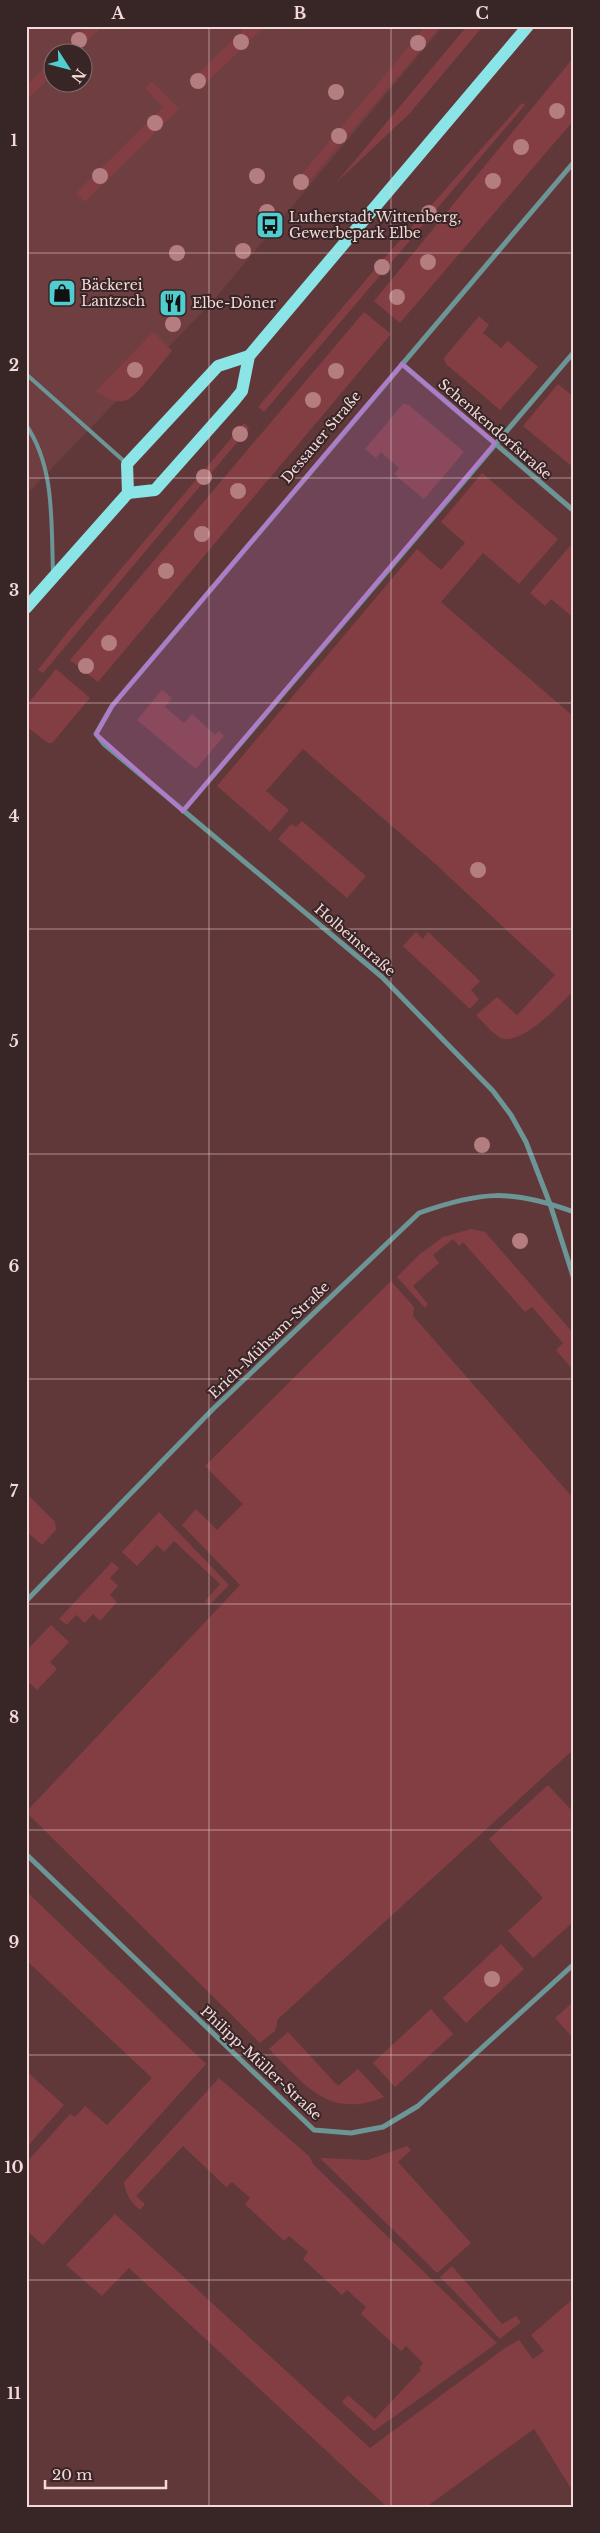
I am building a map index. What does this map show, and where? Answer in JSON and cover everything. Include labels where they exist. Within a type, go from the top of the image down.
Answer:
[{"type":"main road","points":[[26,608],[128,493],[155,490],[242,391],[248,356],[528,26]]},
{"type":"main road","points":[[128,493],[127,464],[218,366],[248,356]]},
{"type":"street","name":"Dessauer Straße","points":[[96,734],[112,706],[574,162]]},
{"type":"street","points":[[183,811],[574,352]]},
{"type":"street","name":"Schenkendorfstraße","points":[[402,364],[574,512]]},
{"type":"street","name":"Holbeinstraße","points":[[96,734],[104,744],[382,977],[474,1070],[511,1115],[526,1142],[550,1204],[574,1278]]},
{"type":"street","name":"Erich-Mühsam-Straße","points":[[26,1601],[213,1409],[419,1213],[456,1200],[492,1195],[527,1197],[574,1212]]},
{"type":"street","name":"Philipp-Müller-Straße","points":[[26,1854],[314,2130],[351,2133],[383,2127],[418,2106],[574,1964]]},
{"type":"lane","points":[[26,374],[127,464]]},
{"type":"lane","points":[[26,425],[45,465],[50,493],[54,577]]},
{"type":"highlighted area","points":[[402,364],[495,443],[183,811],[96,734],[112,706]]},
{"type":"shaded area","points":[[26,26],[443,26],[213,301],[26,495]]},
{"type":"shaded area","points":[[88,26],[97,26],[100,29],[86,42],[71,42]]},
{"type":"shaded area","points":[[242,26],[257,26],[261,30],[199,90],[190,81],[244,29]]},
{"type":"shaded area","points":[[426,26],[441,26],[309,181],[301,175]]},
{"type":"shaded area","points":[[467,26],[483,26],[410,113],[336,183]]},
{"type":"shaded area","points":[[574,57],[574,120],[400,323],[374,301]]},
{"type":"shaded area","points":[[42,71],[42,85],[26,101],[26,86]]},
{"type":"shaded area","points":[[152,82],[179,109],[85,202],[76,193],[163,107],[145,88]]},
{"type":"shaded area","points":[[522,103],[525,105],[264,412],[258,407],[387,255]]},
{"type":"shaded area","points":[[364,312],[391,334],[98,682],[70,660]]},
{"type":"shaded area","points":[[479,316],[489,325],[483,333],[501,348],[508,341],[538,367],[500,410],[446,364],[444,358]]},
{"type":"shaded area","points":[[153,332],[172,351],[139,390],[125,401],[107,398],[96,391]]},
{"type":"shaded area","points":[[558,384],[574,397],[574,468],[523,426]]},
{"type":"shaded area","points":[[403,404],[409,405],[464,452],[424,499],[394,474],[399,468],[381,452],[376,458],[365,449]]},
{"type":"shaded area","points":[[244,423],[249,428],[43,673],[38,670],[66,634]]},
{"type":"shaded area","points":[[482,473],[558,539],[519,584],[483,553],[441,602],[574,717],[574,991],[528,1031],[508,1039],[496,1035],[476,1015],[497,997],[517,1015],[555,975],[431,860],[303,749],[266,791],[289,810],[270,832],[217,786],[417,549],[441,570],[465,543],[441,522]]},
{"type":"shaded area","points":[[570,546],[574,549],[574,618],[551,599],[545,606],[530,593]]},
{"type":"shaded area","points":[[56,669],[90,698],[52,743],[48,743],[26,726],[26,706]]},
{"type":"shaded area","points":[[162,690],[172,698],[165,707],[184,723],[192,714],[215,735],[219,731],[224,736],[196,769],[137,720]]},
{"type":"shaded area","points":[[302,821],[366,876],[347,898],[278,839],[291,824],[296,827]]},
{"type":"shaded area","points":[[416,932],[423,939],[428,932],[480,981],[471,990],[479,999],[470,1009],[403,946]]},
{"type":"shaded area","points":[[471,1229],[485,1232],[574,1334],[574,1371],[556,1350],[563,1343],[532,1307],[525,1312],[463,1242],[459,1246],[453,1239],[433,1255],[439,1263],[413,1286],[428,1304],[425,1308],[397,1277],[420,1254],[443,1237]]},
{"type":"shaded area","points":[[391,1281],[414,1307],[413,1316],[574,1499],[574,1749],[278,2019],[275,2031],[260,2043],[26,1812],[240,1585],[182,1525],[196,1509],[217,1530],[243,1504],[205,1466]]},
{"type":"shaded area","points":[[26,1493],[55,1522],[56,1530],[42,1545],[26,1531]]},
{"type":"shaded area","points":[[159,1512],[229,1585],[209,1605],[205,1601],[220,1584],[174,1541],[164,1552],[157,1545],[137,1566],[122,1552]]},
{"type":"shaded area","points":[[112,1562],[119,1568],[110,1578],[118,1586],[110,1595],[117,1602],[100,1621],[93,1614],[85,1623],[76,1615],[67,1625],[59,1619]]},
{"type":"shaded area","points":[[51,1625],[69,1642],[50,1662],[57,1669],[37,1690],[30,1683],[26,1688],[26,1651]]},
{"type":"shaded area","points":[[548,1785],[574,1813],[574,1921],[533,1958],[508,1931],[543,1898],[489,1839]]},
{"type":"shaded area","points":[[26,1891],[206,2064],[43,2245],[26,2230],[26,2163],[70,2114],[75,2117],[85,2106],[107,2125],[152,2078],[26,1960]]},
{"type":"shaded area","points":[[501,1944],[524,1969],[466,2023],[443,1998]]},
{"type":"shaded area","points":[[574,2001],[574,2039],[555,2018]]},
{"type":"shaded area","points":[[431,2009],[453,2034],[395,2087],[373,2063]]},
{"type":"shaded area","points":[[288,2032],[338,2086],[358,2069],[384,2097],[365,2103],[348,2104],[333,2101],[319,2095],[294,2075],[269,2049]]},
{"type":"shaded area","points":[[26,2071],[64,2105],[26,2148]]},
{"type":"shaded area","points":[[219,2078],[309,2156],[313,2164],[497,2343],[374,2431],[342,2402],[348,2395],[375,2419],[421,2370],[419,2368],[423,2363],[406,2346],[401,2351],[361,2314],[366,2307],[347,2290],[342,2295],[303,2259],[308,2252],[289,2236],[284,2241],[245,2204],[250,2198],[232,2182],[226,2187],[183,2146],[136,2196],[145,2204],[140,2210],[127,2194],[124,2182]]},
{"type":"shaded area","points":[[407,2146],[411,2150],[398,2162],[471,2243],[437,2273],[320,2158],[368,2160]]},
{"type":"shaded area","points":[[115,2214],[370,2448],[505,2348],[519,2340],[533,2359],[544,2351],[531,2335],[574,2298],[574,2493],[534,2429],[426,2507],[387,2507],[129,2268],[102,2296],[66,2265]]},
{"type":"shaded area","points":[[452,2266],[502,2324],[516,2316],[521,2322],[500,2339],[440,2277]]},
{"type":"place","name":"Lutherstadt Wittenberg, Gewerbepark Elbe","points":[[270,225]]},
{"type":"place","name":"Bäckerei Lantzsch","points":[[62,293]]},
{"type":"place","name":"Elbe-Döner","points":[[173,303]]}]
